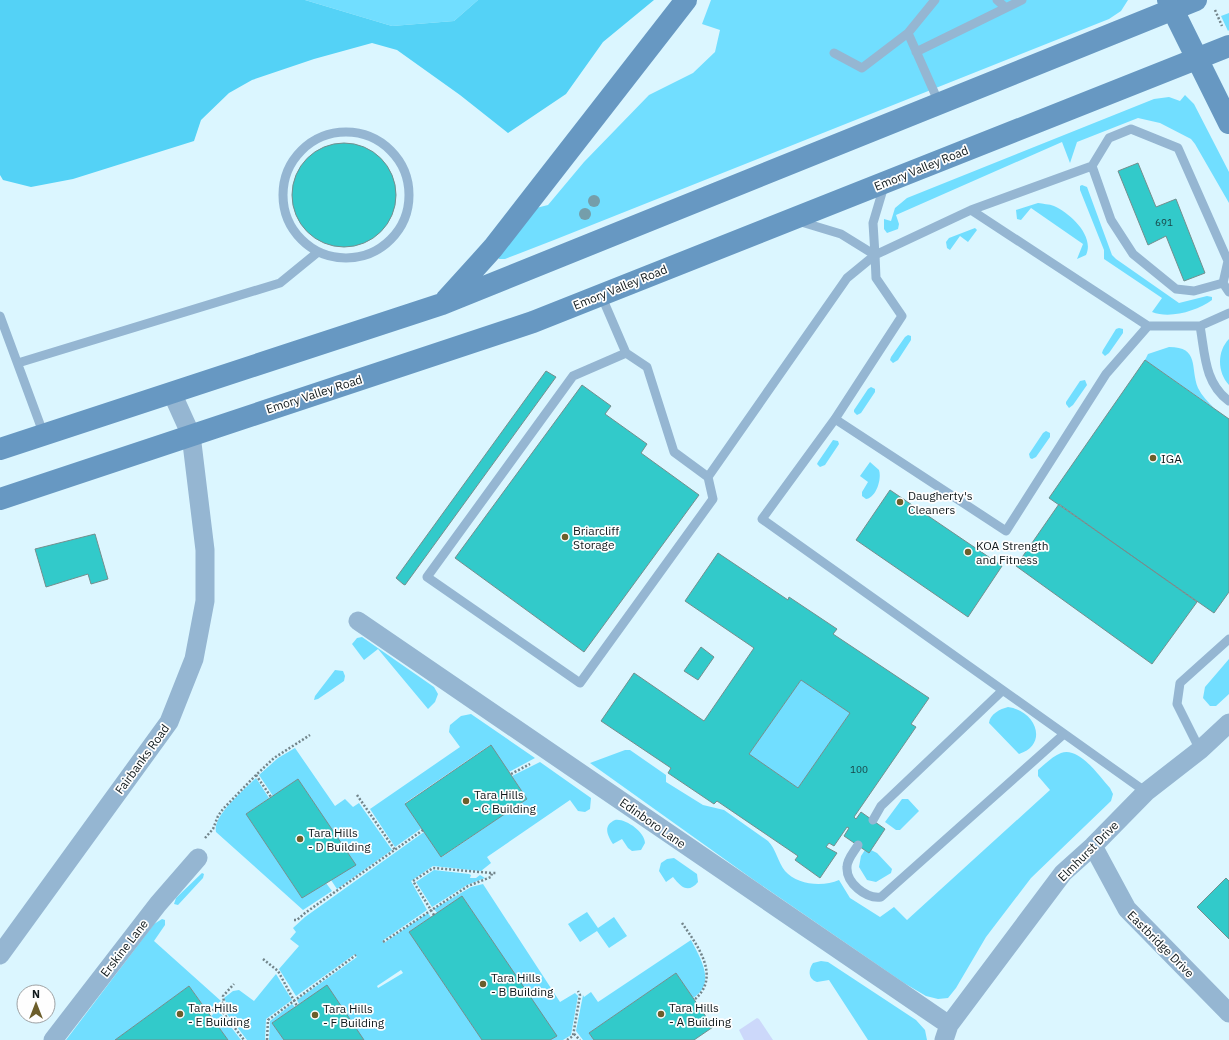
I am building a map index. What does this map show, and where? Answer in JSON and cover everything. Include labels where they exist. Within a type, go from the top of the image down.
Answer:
[{"type":"main road","points":[[442,304],[493,248],[686,0]]},
{"type":"main road","points":[[0,449],[442,304],[939,103],[1170,5],[1204,3]]},
{"type":"main road","points":[[1170,5],[1229,123]]},
{"type":"main road","name":"Emory Valley Road","points":[[0,499],[533,322],[1197,59],[1227,39]]},
{"type":"street","name":"Fairbanks Road","points":[[0,955],[169,722],[194,659],[205,601],[205,550],[191,435],[172,393]]},
{"type":"street","name":"Edinboro Lane","points":[[358,621],[947,1033]]},
{"type":"street","name":"Elmhurst Drive","points":[[947,1033],[1063,873],[1093,846],[1146,792],[1200,750],[1229,723]]},
{"type":"street","name":"Eastbridge Drive","points":[[1093,846],[1127,909],[1229,1013]]},
{"type":"street","name":"Erskine Lane","points":[[52,1040],[200,850]]},
{"type":"lane","points":[[834,53],[862,68],[908,33],[935,0]]},
{"type":"lane","points":[[997,0],[1006,8]]},
{"type":"lane","points":[[916,52],[1022,0]]},
{"type":"lane","points":[[908,33],[939,103]]},
{"type":"lane","points":[[708,477],[847,278],[875,255],[971,210],[1092,166],[1110,138],[1131,129],[1178,148],[1228,261],[1223,283],[1229,292]]},
{"type":"lane","points":[[347,132],[373,137],[385,144],[395,153],[408,176],[410,203],[401,228],[382,248],[364,256],[344,258],[318,252],[307,245],[297,235],[288,218],[283,199],[286,174],[300,151],[322,136],[347,132]]},
{"type":"lane","points":[[1092,166],[1111,220],[1133,254],[1176,288],[1194,292],[1223,283]]},
{"type":"lane","points":[[884,183],[873,223],[876,278],[902,316],[835,419],[762,519],[1146,792]]},
{"type":"lane","points":[[971,210],[1148,326],[1200,326],[1229,313]]},
{"type":"lane","points":[[792,219],[841,234],[875,255]]},
{"type":"lane","points":[[18,363],[280,283],[318,252]]},
{"type":"lane","points":[[601,295],[626,353],[647,367],[674,452],[708,477],[713,499],[580,683],[427,577],[573,376],[626,353]]},
{"type":"lane","points":[[0,316],[44,435]]},
{"type":"lane","points":[[835,419],[1006,532],[1106,374],[1148,326]]},
{"type":"lane","points":[[1200,326],[1208,374],[1215,389],[1229,401]]},
{"type":"lane","points":[[1200,750],[1177,704],[1180,683],[1229,639]]},
{"type":"lane","points":[[873,820],[881,806],[1002,691]]},
{"type":"lane","points":[[858,845],[848,861],[847,875],[853,885],[870,895],[876,897],[884,895],[1064,734]]},
{"type":"path","points":[[1204,3],[1227,39]]},
{"type":"path","points":[[200,850],[213,829],[218,816],[256,775],[274,758],[310,735]]},
{"type":"path","points":[[511,774],[531,764]]},
{"type":"path","points":[[256,775],[271,797]]},
{"type":"path","points":[[357,795],[395,850]]},
{"type":"path","points":[[294,920],[297,920],[305,912],[423,830]]},
{"type":"path","points":[[434,915],[413,881],[433,868],[496,873]]},
{"type":"path","points":[[383,942],[468,886],[491,877],[492,873]]},
{"type":"path","points":[[682,923],[702,956],[708,975],[704,990],[694,1000]]},
{"type":"path","points":[[267,1040],[268,1020],[356,955]]},
{"type":"path","points":[[263,959],[278,971],[297,1006]]},
{"type":"path","points":[[209,1013],[224,1002],[224,996],[234,984]]},
{"type":"path","points":[[567,1040],[574,1034],[580,995],[578,991]]},
{"type":"path","points":[[218,1006],[244,1040]]},
{"type":"path","points":[[574,1034],[580,1040]]},
{"type":"shaded area","points":[[0,0],[305,0],[392,26],[454,21],[478,0],[654,0],[603,42],[566,94],[508,133],[460,95],[397,50],[372,43],[314,59],[252,80],[229,93],[201,120],[194,141],[73,179],[31,187],[3,180],[0,175]]},
{"type":"shaded area","points":[[305,0],[478,0],[454,21],[392,26]]},
{"type":"shaded area","points":[[711,0],[1128,0],[1121,11],[1109,19],[554,240],[505,259],[499,259],[498,257],[536,208],[548,205],[584,162],[649,95],[693,73],[715,52],[720,30],[702,24]]},
{"type":"shaded area","points":[[1229,13],[1229,30],[1228,31],[1221,16]]},
{"type":"shaded area","points":[[1185,95],[1194,104],[1229,172],[1229,203],[1191,139],[1160,123],[1138,118],[1077,142],[1070,163],[1062,142],[896,215],[899,224],[898,229],[887,233],[884,229],[884,219],[891,221],[895,208],[907,198],[1154,99],[1169,97],[1180,101]]},
{"type":"shaded area","points":[[1082,185],[1087,187],[1112,255],[1116,259],[1179,303],[1207,296],[1212,297],[1212,300],[1199,308],[1183,313],[1167,315],[1152,312],[1162,298],[1104,259],[1104,250],[1080,190],[1080,186]]},
{"type":"shaded area","points":[[1038,203],[1054,206],[1074,220],[1084,233],[1087,240],[1088,248],[1086,255],[1077,259],[1083,244],[1031,208],[1021,220],[1017,219],[1016,210]]},
{"type":"shaded area","points":[[975,228],[977,230],[968,242],[960,236],[950,250],[947,248],[946,242],[949,238]]},
{"type":"shaded area","points":[[1116,329],[1123,329],[1123,333],[1109,353],[1105,356],[1102,353],[1103,350]]},
{"type":"shaded area","points":[[908,335],[911,336],[911,340],[898,360],[893,363],[890,360],[891,357]]},
{"type":"shaded area","points":[[1229,339],[1229,385],[1222,374],[1220,362],[1222,349]]},
{"type":"shaded area","points":[[1169,347],[1179,348],[1190,355],[1198,388],[1214,408],[1145,360],[1148,354]]},
{"type":"shaded area","points":[[1085,380],[1087,385],[1073,405],[1069,408],[1066,402],[1080,381]]},
{"type":"shaded area","points":[[871,387],[875,389],[875,392],[861,413],[857,415],[854,410],[868,389]]},
{"type":"shaded area","points":[[1046,431],[1050,433],[1050,437],[1036,457],[1032,459],[1030,458],[1029,454],[1043,433]]},
{"type":"shaded area","points":[[833,440],[838,441],[839,444],[825,465],[820,467],[817,464]]},
{"type":"shaded area","points":[[870,462],[879,470],[880,478],[873,495],[866,499],[862,496],[862,492],[868,482],[860,476]]},
{"type":"shaded area","points":[[362,637],[434,687],[438,694],[435,702],[428,709],[378,649],[364,660],[352,644],[357,638]]},
{"type":"shaded area","points":[[1229,659],[1229,694],[1216,706],[1210,706],[1203,698],[1205,687]]},
{"type":"shaded area","points":[[335,670],[343,671],[345,676],[344,681],[318,699],[314,700],[315,696]]},
{"type":"shaded area","points":[[801,680],[850,713],[798,788],[749,754]]},
{"type":"shaded area","points":[[1008,707],[1018,710],[1026,715],[1032,721],[1035,728],[1036,736],[1034,743],[1028,749],[1019,754],[989,723],[991,717],[996,712]]},
{"type":"shaded area","points":[[471,714],[535,758],[509,772],[490,745],[405,803],[422,828],[395,847],[370,809],[460,747],[449,732],[450,725],[461,716]]},
{"type":"shaded area","points":[[295,748],[335,806],[345,799],[353,807],[359,803],[392,850],[337,889],[331,880],[355,864],[298,779],[273,796],[259,775],[278,758]]},
{"type":"shaded area","points":[[625,750],[630,750],[666,775],[666,782],[703,805],[724,810],[768,841],[785,871],[790,876],[803,882],[818,884],[826,884],[839,880],[850,898],[880,917],[894,907],[907,920],[1050,790],[1038,776],[1038,770],[1055,756],[1068,752],[1082,758],[1101,777],[1113,794],[1111,801],[1031,878],[986,937],[956,988],[948,998],[938,999],[926,996],[904,983],[751,878],[590,763]]},
{"type":"shaded area","points":[[540,762],[591,798],[590,809],[585,812],[578,811],[570,800],[487,857],[491,863],[481,871],[433,866],[411,881],[427,910],[382,941],[384,943],[428,913],[431,917],[409,932],[482,1040],[364,1040],[327,986],[299,1004],[297,1000],[357,957],[355,954],[296,996],[279,969],[299,946],[290,939],[296,932],[293,928],[305,917],[424,832],[442,857],[527,799],[512,776]],"holes":[[[401,970],[403,973],[378,988],[377,986]]]},
{"type":"shaded area","points":[[256,778],[269,798],[246,814],[302,898],[326,883],[332,891],[303,910],[216,832],[216,826],[219,818],[224,811],[230,803]]},
{"type":"shaded area","points":[[902,799],[908,799],[919,811],[900,830],[896,830],[885,822]]},
{"type":"shaded area","points":[[615,820],[629,823],[642,834],[645,843],[641,850],[632,851],[622,839],[613,844],[607,828],[611,822]]},
{"type":"shaded area","points":[[865,850],[869,853],[871,850],[877,853],[892,869],[891,873],[876,882],[867,880],[859,867],[861,856]]},
{"type":"shaded area","points":[[674,858],[697,874],[698,882],[691,888],[685,888],[673,877],[666,882],[659,871],[661,863],[667,859]]},
{"type":"shaded area","points":[[434,870],[469,874],[471,875],[470,878],[476,878],[480,875],[485,878],[467,885],[432,907],[416,882]]},
{"type":"shaded area","points":[[202,873],[204,874],[203,878],[178,905],[174,904],[176,898]]},
{"type":"shaded area","points":[[483,884],[560,1002],[575,993],[578,996],[571,1035],[563,1040],[550,1040],[556,1036],[462,896],[437,913],[434,909],[471,887]]},
{"type":"shaded area","points":[[587,912],[598,928],[614,917],[627,936],[609,948],[597,931],[580,942],[568,924]]},
{"type":"shaded area","points":[[162,919],[165,920],[165,925],[154,941],[221,1001],[207,1010],[189,986],[115,1040],[66,1040],[154,924]]},
{"type":"shaded area","points":[[691,940],[702,962],[704,970],[704,985],[700,992],[693,998],[676,973],[589,1033],[594,1040],[583,1040],[576,1031],[583,995],[584,997],[591,992],[598,1002]]},
{"type":"shaded area","points":[[821,961],[828,962],[916,1020],[925,1030],[927,1040],[868,1040],[829,980],[817,982],[810,977],[810,968],[813,963]]},
{"type":"shaded area","points":[[276,974],[292,1000],[266,1019],[265,1040],[247,1040],[221,1006],[226,1002],[224,998],[233,991],[239,990],[254,1001]]},
{"type":"shaded area","points":[[292,1004],[295,1007],[272,1023],[284,1040],[269,1040],[270,1021]]},
{"type":"shaded area","points":[[218,1010],[241,1040],[228,1040],[211,1016]]},
{"type":"shaded area","points":[[757,1018],[773,1040],[744,1040],[739,1030]]},
{"type":"building","points":[[344,143],[364,147],[381,158],[392,175],[396,195],[392,215],[381,232],[364,243],[344,247],[324,243],[307,232],[296,215],[292,195],[296,175],[307,158],[324,147]]},
{"type":"building","points":[[1138,163],[1156,207],[1176,199],[1205,273],[1184,281],[1166,236],[1148,245],[1118,171]]},
{"type":"building","name":"IGA","points":[[1145,360],[1229,419],[1229,592],[1214,613],[1049,498]]},
{"type":"building","points":[[546,371],[556,377],[405,585],[403,584],[396,578]]},
{"type":"building","points":[[582,385],[611,406],[605,414],[647,444],[641,453],[699,495],[584,652],[455,558]]},
{"type":"building","points":[[890,490],[1002,566],[968,617],[856,540]]},
{"type":"building","points":[[1059,504],[1197,602],[1152,664],[1016,566]]},
{"type":"building","points":[[95,534],[108,579],[91,584],[88,574],[46,587],[35,549]]},
{"type":"building","points":[[718,553],[788,600],[789,597],[837,629],[833,634],[929,698],[911,724],[916,727],[854,817],[856,819],[861,812],[885,829],[869,853],[844,836],[849,828],[847,827],[834,846],[829,843],[826,847],[837,853],[820,878],[795,860],[798,856],[717,801],[714,804],[668,773],[671,768],[601,721],[634,673],[704,721],[754,648],[685,601]],"holes":[[[801,680],[850,713],[798,788],[749,754]]]},
{"type":"building","points":[[701,647],[714,657],[698,680],[684,671]]},
{"type":"building","name":"Tara Hills - C Building","points":[[491,745],[527,799],[441,857],[405,804]]},
{"type":"building","name":"Tara Hills - D Building","points":[[298,779],[356,865],[302,898],[246,814]]},
{"type":"building","points":[[1226,878],[1229,881],[1229,939],[1197,907]]},
{"type":"building","name":"Tara Hills - B Building","points":[[462,896],[557,1036],[550,1040],[482,1040],[409,932]]},
{"type":"building","name":"Tara Hills - A Building","points":[[676,973],[713,1027],[694,1040],[594,1040],[589,1033]]},
{"type":"building","name":"Tara Hills - F Building","points":[[327,985],[364,1040],[284,1040],[272,1023]]},
{"type":"building","name":"Tara Hills - E Building","points":[[189,986],[228,1040],[115,1040]]},
{"type":"place","name":"IGA","points":[[1153,458]]},
{"type":"place","name":"Daugherty's Cleaners","points":[[900,502]]},
{"type":"place","name":"Briarcliff Storage","points":[[565,537]]},
{"type":"place","name":"KOA Strength and Fitness","points":[[968,552]]},
{"type":"place","name":"Tara Hills - C Building","points":[[466,801]]},
{"type":"place","name":"Tara Hills - D Building","points":[[300,839]]},
{"type":"place","name":"Tara Hills - B Building","points":[[483,984]]},
{"type":"place","name":"Tara Hills - E Building","points":[[180,1014]]},
{"type":"place","name":"Tara Hills - A Building","points":[[661,1014]]},
{"type":"place","name":"Tara Hills - F Building","points":[[315,1015]]}]
